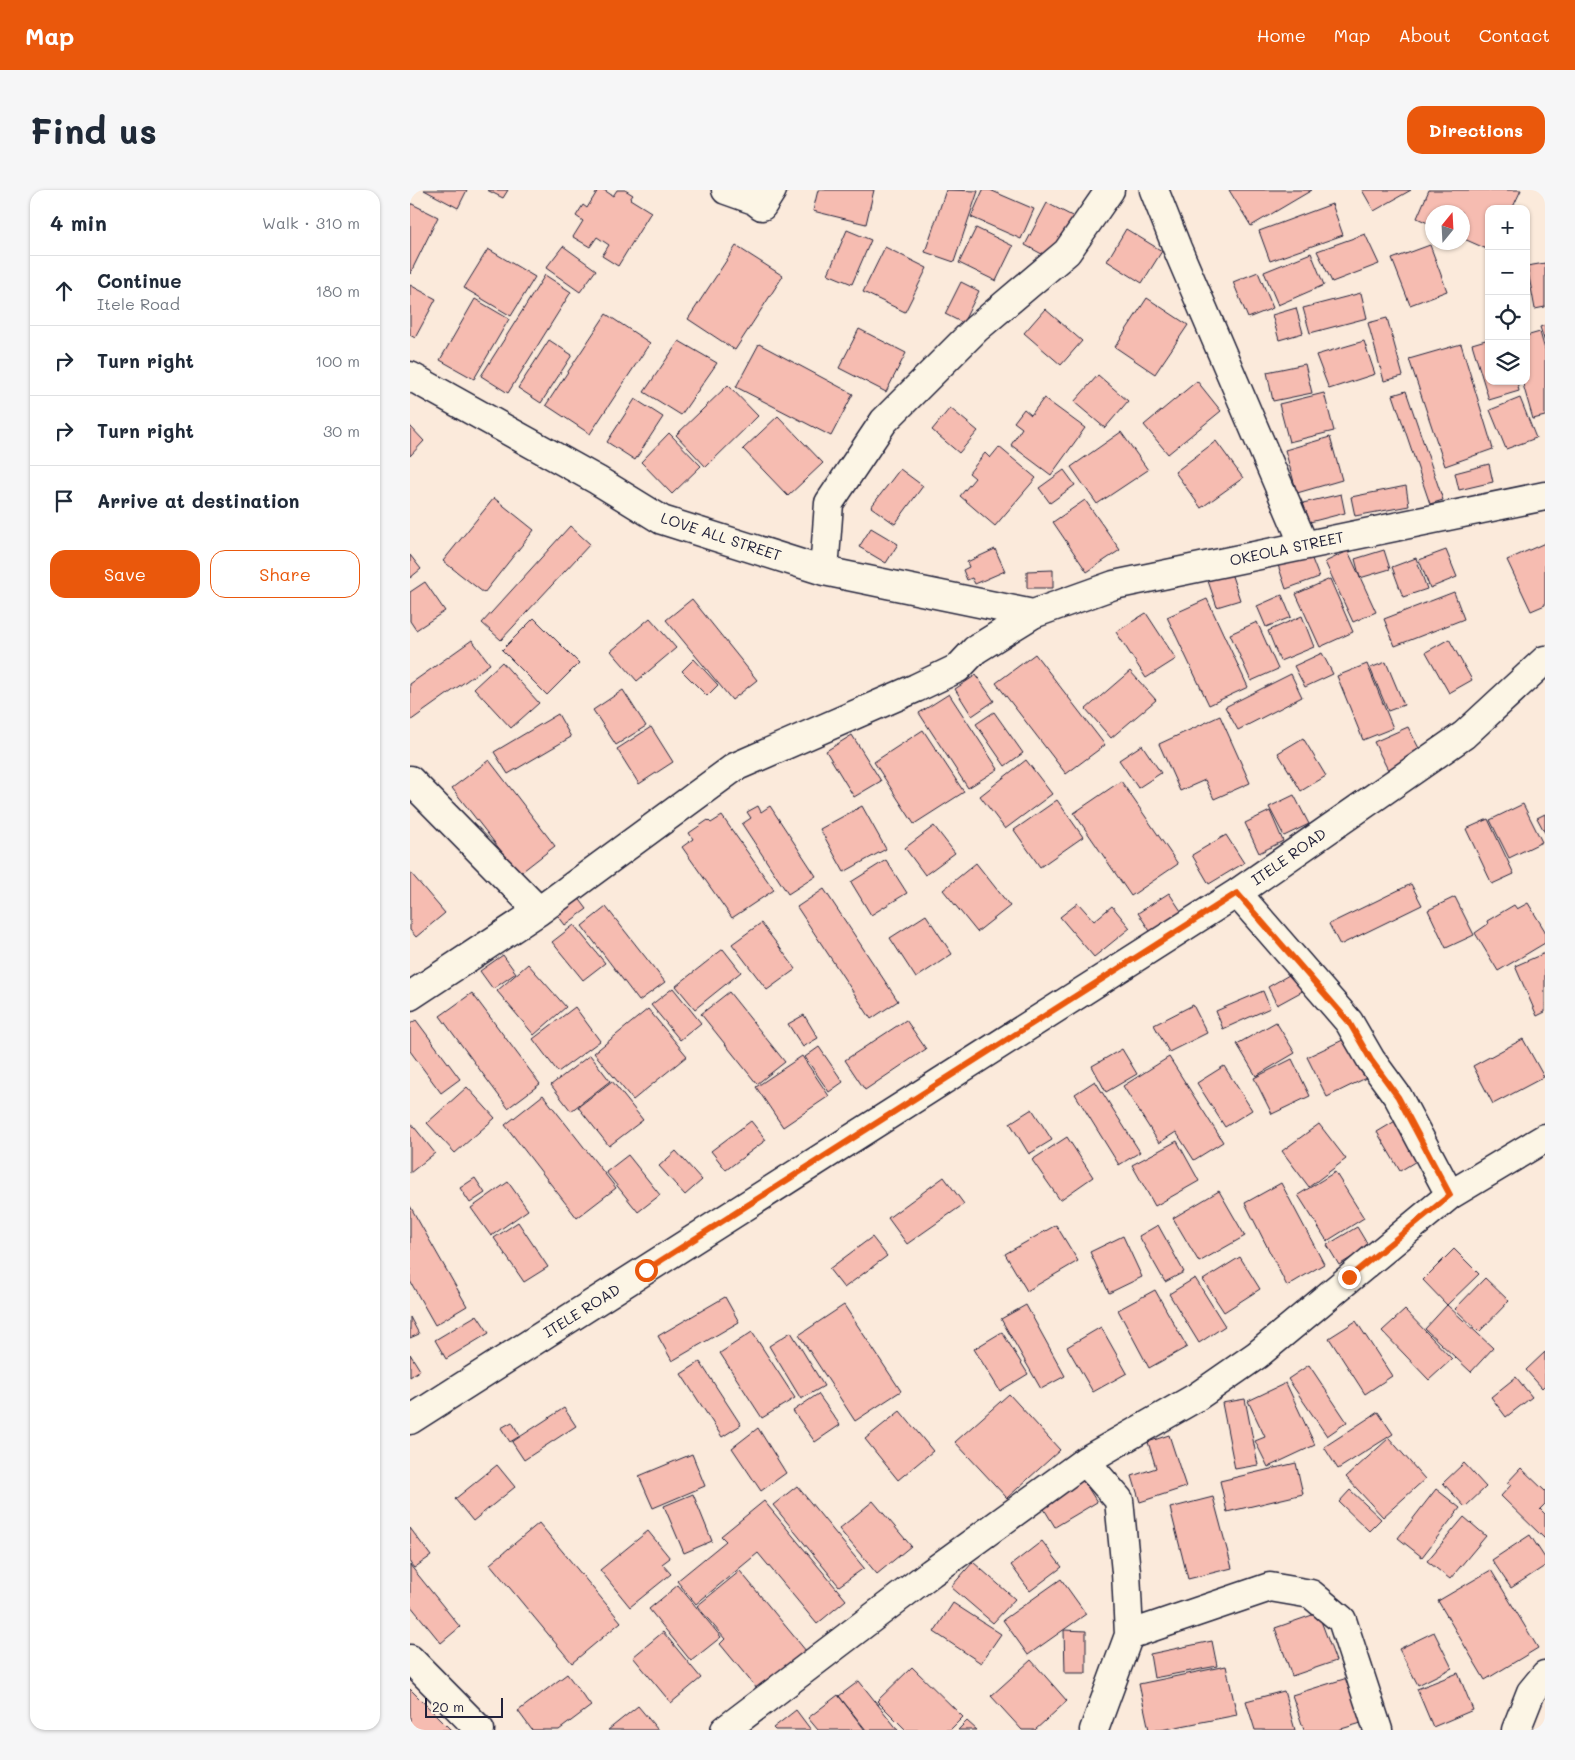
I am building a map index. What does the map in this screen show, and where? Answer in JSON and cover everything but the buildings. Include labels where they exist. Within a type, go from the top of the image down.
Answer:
[{"type":"street","points":[[726,190],[754,200],[762,206],[772,190]]},
{"type":"street","points":[[824,571],[829,503],[884,421],[976,329],[1067,252],[1110,190]]},
{"type":"street","points":[[1154,190],[1304,545]]},
{"type":"street","name":"LOVE ALL STREET","points":[[410,376],[598,480],[662,520],[824,571],[1033,614]]},
{"type":"street","name":"OKEOLA STREET","points":[[410,996],[539,911],[735,767],[958,668],[975,650],[1033,614],[1114,585],[1545,496]]},
{"type":"street","name":"ITELE ROAD","points":[[410,1420],[1237,893],[1464,735],[1545,660]]},
{"type":"street","points":[[410,780],[539,911]]},
{"type":"street","points":[[1237,893],[1349,1022],[1371,1060],[1398,1097],[1450,1195]]},
{"type":"street","points":[[725,1730],[931,1573],[1085,1461],[1195,1398],[1257,1355],[1450,1195],[1545,1138]]},
{"type":"street","points":[[1085,1461],[1119,1500],[1126,1572],[1129,1635],[1094,1730]]},
{"type":"street","points":[[1129,1635],[1270,1587],[1311,1594],[1342,1620],[1378,1730]]},
{"type":"street","points":[[410,1659],[480,1730]]},
{"type":"street","points":[[1516,1730],[1530,1692],[1545,1675]]},
{"type":"route","points":[[646,1270],[1237,893],[1349,1022],[1371,1060],[1398,1097],[1450,1195],[1349,1277]]}]
